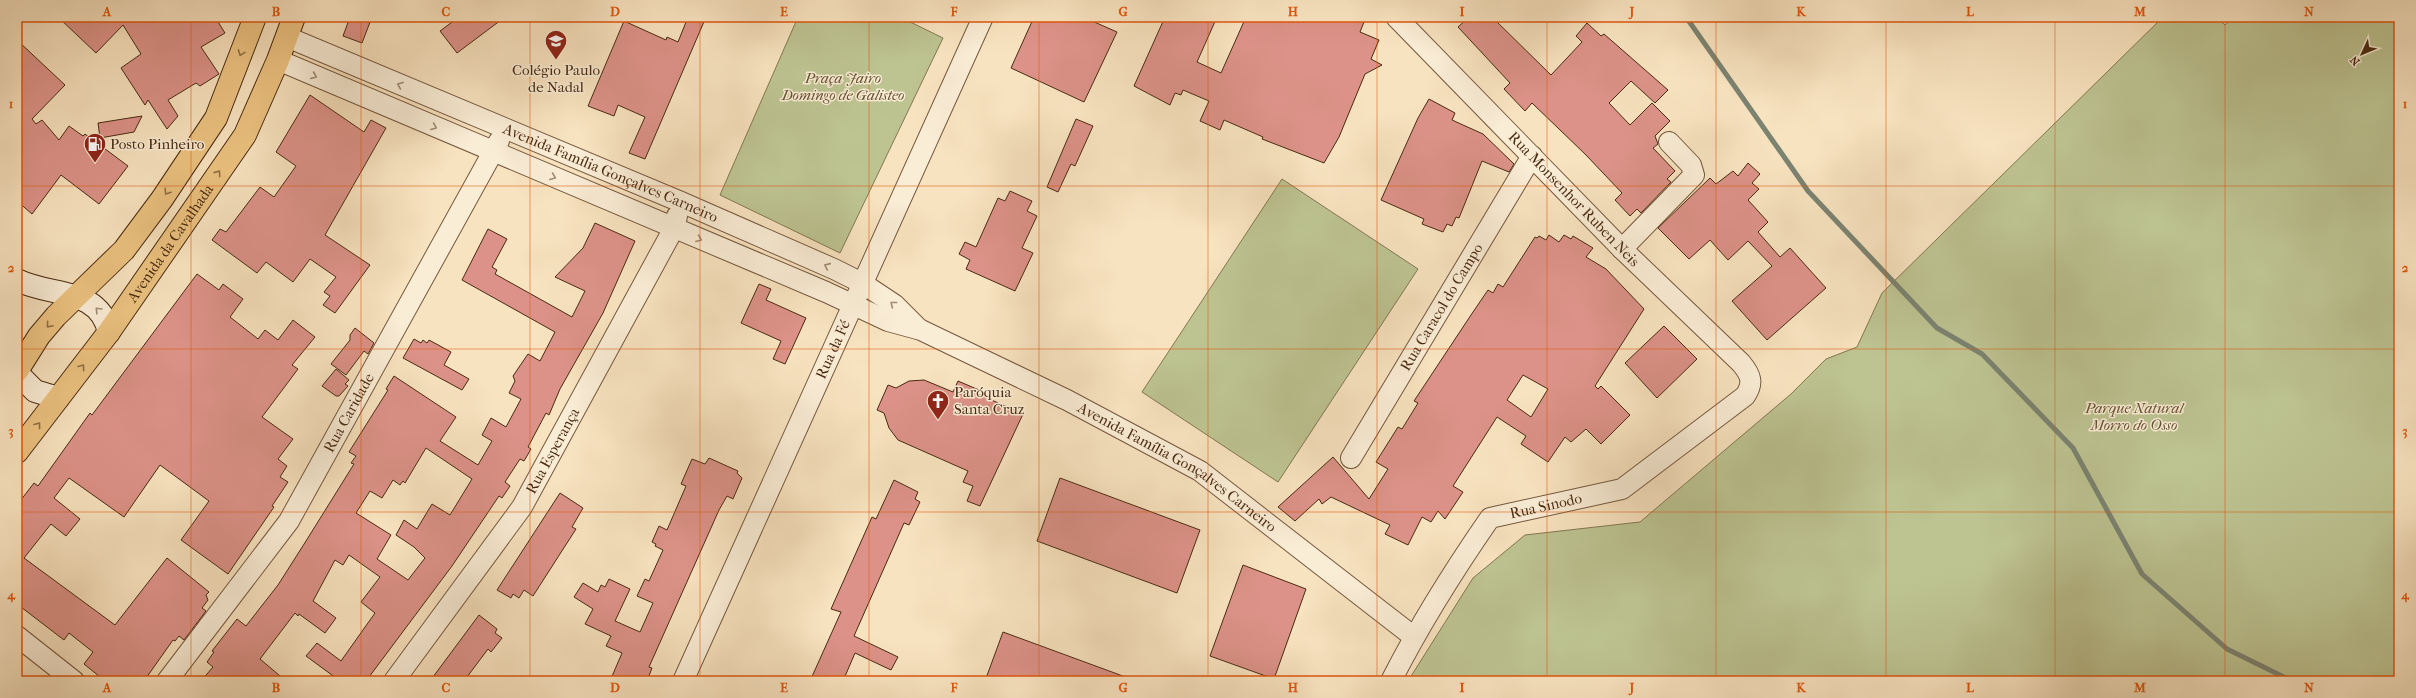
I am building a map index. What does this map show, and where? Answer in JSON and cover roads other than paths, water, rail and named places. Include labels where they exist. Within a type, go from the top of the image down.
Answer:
[{"type":"main road","name":"Avenida da Cavalhada","points":[[17,372],[39,336],[56,316],[77,298],[124,250],[162,199],[216,118],[255,17]]},
{"type":"main road","name":"Avenida da Cavalhada","points":[[17,452],[109,332],[245,135],[278,60],[290,27]]},
{"type":"main road","points":[[17,280],[88,301],[100,309],[106,319],[109,332]]},
{"type":"main road","points":[[17,372],[35,390],[58,398]]},
{"type":"street","name":"Rua da Fé","points":[[682,681],[983,17]]},
{"type":"street","name":"Rua Monsenhor Ruben Neis","points":[[1396,17],[1622,249],[1741,363],[1748,371],[1751,381]]},
{"type":"street","name":"Avenida Família Gonçalves Carneiro","points":[[290,27],[504,128],[681,202],[862,283],[895,305],[921,330]]},
{"type":"street","name":"Avenida Família Gonçalves Carneiro","points":[[278,60],[826,292],[852,305],[888,320],[921,330],[1067,400],[1200,471],[1414,636]]},
{"type":"street","name":"Rua Caridade","points":[[167,681],[289,522],[495,153],[504,128]]},
{"type":"street","points":[[1622,249],[1694,175],[1691,165],[1669,142]]},
{"type":"street","name":"Rua Caracol do Campo","points":[[1351,458],[1532,156]]},
{"type":"street","name":"Rua Esperança","points":[[394,681],[522,507],[674,228],[681,202]]},
{"type":"street","name":"Rua Sinodo","points":[[1391,681],[1414,636],[1453,572],[1490,518],[1622,489],[1745,396],[1750,389],[1751,381]]},
{"type":"street","points":[[17,636],[74,681]]},
{"type":"waterway","points":[[1686,17],[1808,191],[1937,328],[1982,354],[2073,448],[2142,574],[2227,649],[2292,681]]},
{"type":"place","name":"Colégio Paulo de Nadal","points":[[556,60]]},
{"type":"place","name":"Posto Pinheiro","points":[[95,164]]},
{"type":"place","name":"Paróquia Santa Cruz","points":[[938,420]]},
{"type":"park label","name":"Praça Jairo Domingo de Galisteo","points":[[843,86]]},
{"type":"park label","name":"Parque Natural Morro do Osso","points":[[2134,416]]}]
